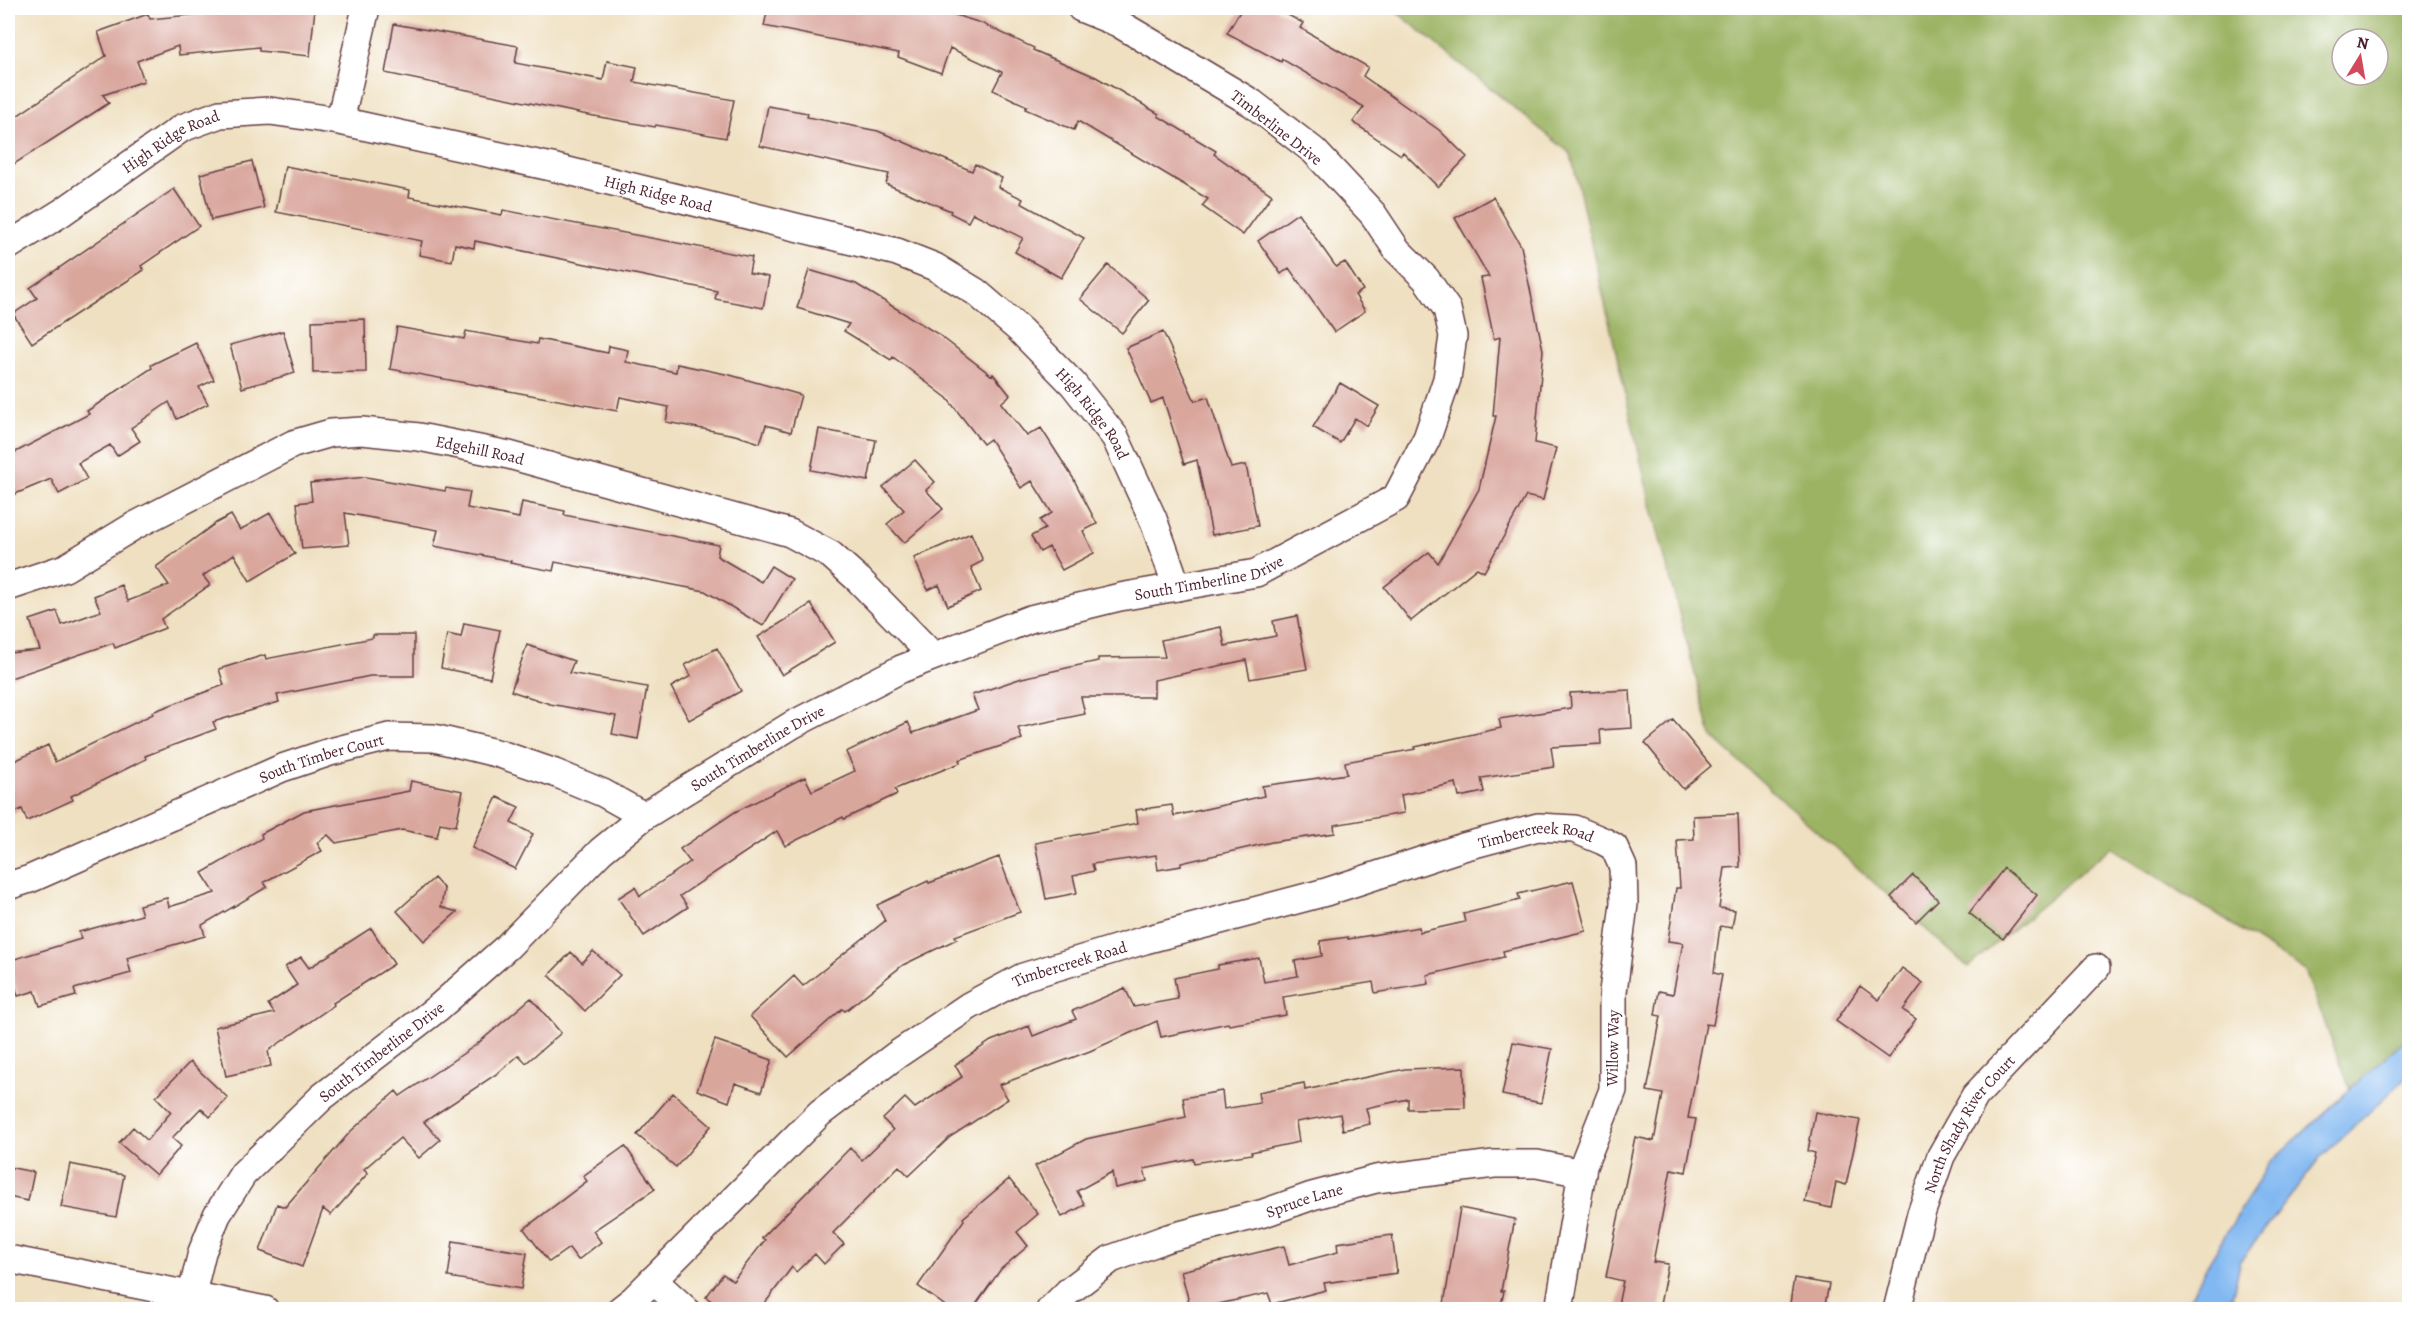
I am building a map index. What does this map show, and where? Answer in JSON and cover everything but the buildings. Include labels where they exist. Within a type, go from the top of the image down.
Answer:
[{"type":"street","points":[[340,121],[366,8]]},
{"type":"street","name":"Timberline Drive","points":[[1081,8],[1118,23],[1252,103],[1314,151],[1373,214],[1397,250],[1426,279],[1447,309],[1453,336],[1443,396]]},
{"type":"street","name":"High Ridge Road","points":[[8,246],[61,213],[182,128],[220,114],[270,111],[340,121],[556,168],[897,252],[936,267],[976,292],[1020,330],[1073,384],[1115,437],[1153,519],[1177,587]]},
{"type":"street","name":"South Timberline Drive","points":[[189,1302],[202,1252],[217,1215],[243,1174],[322,1097],[439,1006],[507,947],[601,851],[644,816],[792,725],[901,669],[933,656],[1029,619],[1120,597],[1256,573],[1396,498],[1427,438],[1443,396]]},
{"type":"street","name":"Edgehill Road","points":[[8,587],[65,568],[134,526],[293,444],[331,433],[363,431],[419,437],[509,455],[790,533],[831,555],[859,580],[933,656]]},
{"type":"street","name":"South Timber Court","points":[[8,886],[30,879],[282,768],[330,752],[389,737],[434,738],[500,754],[603,793],[644,816]]},
{"type":"street","name":"Timbercreek Road","points":[[620,1310],[820,1113],[895,1056],[969,1006],[1023,977],[1145,940],[1326,892],[1463,847],[1538,827],[1574,829],[1614,847],[1617,854]]},
{"type":"street","name":"Willow Way","points":[[1559,1310],[1581,1173],[1613,1090],[1613,992],[1624,904],[1623,867],[1617,854]]},
{"type":"street","name":"North Shady River Court","points":[[1897,1310],[1921,1214],[1941,1156],[1975,1096],[2096,968]]},
{"type":"street","name":"Spruce Lane","points":[[1050,1310],[1068,1292],[1111,1259],[1168,1238],[1264,1213],[1312,1196],[1376,1179],[1494,1164],[1537,1164],[1581,1173]]},
{"type":"street","points":[[8,1259],[189,1302],[264,1310]]},
{"type":"street","points":[[653,1280],[686,1310]]},
{"type":"green space","points":[[1392,8],[2409,8],[2409,1037],[2350,1089],[2305,971],[2111,847],[1968,967],[1711,736],[1648,493],[1571,154]]},
{"type":"water","points":[[2409,1037],[2409,1075],[2321,1157],[2241,1260],[2229,1309],[2185,1309],[2207,1265],[2268,1165]]}]
